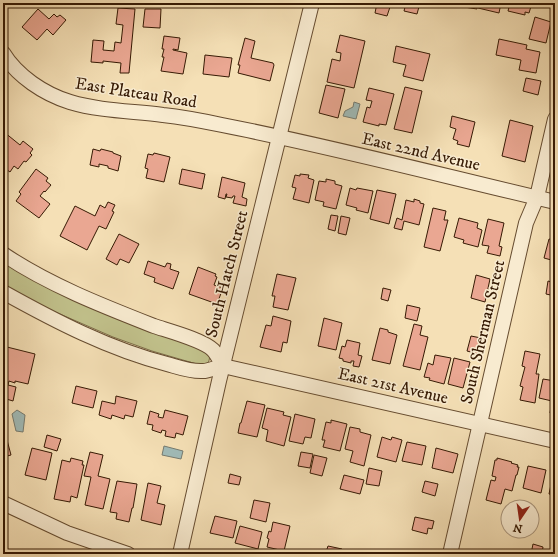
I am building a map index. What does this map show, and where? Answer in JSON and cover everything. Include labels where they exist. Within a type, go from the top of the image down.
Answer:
[{"type":"street","name":"South Hatch Street","points":[[180,554],[223,366],[312,3]]},
{"type":"street","name":"East Plateau Road","points":[[3,53],[10,65],[30,82],[48,93],[70,102],[111,110],[163,115],[199,121],[280,137]]},
{"type":"street","name":"South Sherman Street","points":[[450,554],[526,223],[537,198],[555,119]]},
{"type":"street","name":"East 22nd Avenue","points":[[280,137],[555,202]]},
{"type":"street","points":[[3,254],[53,283],[95,302],[196,341],[213,350],[223,366],[203,371],[187,370],[148,359],[97,339],[52,318],[3,292]]},
{"type":"street","name":"East 21st Avenue","points":[[223,366],[555,441]]},
{"type":"street","points":[[3,503],[67,533],[128,554]]},
{"type":"green space","points":[[3,259],[206,349],[209,356],[208,363],[200,365],[152,351],[113,337],[46,308],[3,284]]},
{"type":"water","points":[[354,102],[360,104],[356,119],[343,116],[345,111],[353,107]]},
{"type":"water","points":[[17,410],[25,415],[23,432],[16,431],[12,414]]},
{"type":"water","points":[[164,446],[183,451],[181,459],[162,455]]},
{"type":"building","points":[[377,3],[391,4],[387,16],[375,13]]},
{"type":"building","points":[[406,3],[420,3],[417,14],[404,11]]},
{"type":"building","points":[[465,3],[478,3],[477,9],[464,7]]},
{"type":"building","points":[[480,3],[501,3],[499,13],[478,8]]},
{"type":"building","points":[[510,3],[532,3],[529,13],[525,12],[525,15],[508,11]]},
{"type":"building","points":[[118,8],[135,9],[129,73],[120,73],[121,63],[103,61],[103,63],[91,62],[93,40],[104,41],[103,50],[114,51],[115,42],[121,43],[123,25],[116,24]]},
{"type":"building","points":[[38,9],[49,19],[54,14],[57,17],[60,15],[66,20],[53,35],[47,29],[37,40],[22,27]]},
{"type":"building","points":[[145,9],[161,9],[160,28],[143,27]]},
{"type":"building","points":[[535,17],[551,22],[546,43],[529,39]]},
{"type":"building","points":[[340,35],[365,41],[354,88],[327,82],[332,59],[340,61],[341,53],[336,52]]},
{"type":"building","points":[[164,36],[180,38],[178,50],[173,50],[187,53],[183,74],[161,71],[164,57],[162,57],[164,49],[162,49]]},
{"type":"building","points":[[245,38],[255,41],[251,58],[273,63],[274,65],[270,81],[238,73],[240,65],[238,65]]},
{"type":"building","points":[[499,39],[527,45],[526,49],[540,52],[536,73],[519,70],[521,60],[496,55]]},
{"type":"building","points":[[396,46],[430,54],[423,81],[403,76],[406,65],[393,62]]},
{"type":"building","points":[[205,55],[232,58],[229,77],[203,74]]},
{"type":"building","points":[[526,78],[541,81],[538,95],[523,91]]},
{"type":"building","points":[[326,85],[345,89],[338,118],[319,113]]},
{"type":"building","points":[[405,87],[422,91],[412,133],[394,129]]},
{"type":"building","points":[[369,88],[394,94],[386,125],[379,124],[379,126],[363,122],[367,107],[370,108],[372,101],[366,100]]},
{"type":"building","points":[[452,116],[475,122],[469,147],[457,144],[458,141],[453,139],[456,129],[450,127]]},
{"type":"building","points":[[510,120],[533,126],[525,162],[502,156]]},
{"type":"building","points":[[3,125],[7,129],[4,132],[20,145],[23,141],[33,149],[30,153],[32,155],[26,162],[24,161],[18,169],[14,166],[10,172],[3,167],[3,162],[6,158],[3,156]]},
{"type":"building","points":[[93,149],[113,152],[121,156],[118,171],[108,168],[108,166],[99,164],[99,167],[90,165]]},
{"type":"building","points":[[154,153],[170,157],[164,182],[146,178],[148,169],[145,168],[148,154],[153,155]]},
{"type":"building","points":[[36,169],[48,178],[46,181],[51,185],[40,196],[50,204],[39,218],[16,201],[21,194],[19,192]]},
{"type":"building","points":[[182,169],[205,174],[202,189],[179,184]]},
{"type":"building","points":[[300,174],[309,175],[308,178],[314,180],[309,203],[293,199],[296,188],[292,187],[295,175],[300,176]]},
{"type":"building","points":[[222,177],[245,183],[242,197],[247,199],[246,206],[233,203],[235,196],[232,198],[226,197],[226,194],[225,199],[218,197]]},
{"type":"building","points":[[326,179],[335,181],[335,184],[342,186],[336,209],[323,206],[324,202],[315,200],[319,181],[326,182]]},
{"type":"building","points":[[350,188],[356,190],[357,188],[373,191],[368,213],[356,210],[357,208],[346,205]]},
{"type":"building","points":[[377,190],[396,194],[389,224],[370,219]]},
{"type":"building","points":[[414,199],[424,204],[419,225],[404,221],[402,230],[394,228],[397,218],[402,220],[406,200],[414,202]]},
{"type":"building","points":[[108,202],[115,205],[112,211],[114,212],[106,229],[99,226],[87,250],[60,236],[75,206],[95,216],[100,205],[105,208]]},
{"type":"building","points":[[433,208],[446,211],[444,220],[448,220],[440,251],[424,247]]},
{"type":"building","points":[[331,215],[338,216],[335,231],[328,229]]},
{"type":"building","points":[[341,216],[350,218],[346,235],[338,233]]},
{"type":"building","points":[[459,218],[478,223],[477,228],[482,230],[478,247],[463,243],[464,240],[454,237]]},
{"type":"building","points":[[488,219],[504,223],[499,246],[502,247],[500,256],[487,253],[489,246],[482,245]]},
{"type":"building","points":[[119,234],[139,244],[129,263],[120,259],[117,265],[106,259]]},
{"type":"building","points":[[549,239],[555,240],[555,261],[544,258]]},
{"type":"building","points":[[148,261],[165,267],[167,263],[171,264],[170,269],[179,272],[173,289],[154,282],[155,278],[144,274]]},
{"type":"building","points":[[198,267],[216,274],[215,276],[217,277],[214,285],[223,288],[217,304],[189,294]]},
{"type":"building","points":[[277,274],[296,278],[288,310],[273,307],[275,296],[272,296]]},
{"type":"building","points":[[476,275],[490,279],[485,302],[471,298]]},
{"type":"building","points":[[548,281],[555,283],[555,296],[546,294]]},
{"type":"building","points":[[383,288],[391,290],[388,301],[381,299]]},
{"type":"building","points":[[407,305],[420,308],[417,321],[405,318]]},
{"type":"building","points":[[273,316],[291,321],[287,343],[283,342],[281,352],[260,347],[266,325],[271,326]]},
{"type":"building","points":[[324,318],[342,323],[336,350],[318,346]]},
{"type":"building","points":[[414,324],[422,326],[420,335],[428,337],[420,370],[403,366]]},
{"type":"building","points":[[380,328],[397,335],[390,364],[372,360]]},
{"type":"building","points":[[471,336],[486,339],[482,355],[467,351]]},
{"type":"building","points":[[347,340],[360,343],[358,355],[362,356],[359,367],[353,366],[354,361],[351,361],[351,363],[343,361],[343,359],[339,358],[342,346],[345,347]]},
{"type":"building","points":[[3,346],[35,354],[28,384],[9,381],[8,385],[16,387],[13,401],[3,398]]},
{"type":"building","points":[[525,351],[540,354],[536,374],[539,374],[535,403],[520,400],[523,387],[520,386],[525,367],[522,366]]},
{"type":"building","points":[[435,355],[451,358],[444,384],[424,377],[428,363],[433,365]]},
{"type":"building","points":[[454,358],[470,362],[463,388],[448,384]]},
{"type":"building","points":[[543,379],[555,381],[555,414],[550,413],[552,401],[539,398]]},
{"type":"building","points":[[76,386],[97,391],[93,408],[72,403]]},
{"type":"building","points":[[116,396],[137,401],[133,417],[125,415],[124,419],[112,415],[111,419],[99,415],[102,401],[115,404]]},
{"type":"building","points":[[247,401],[265,405],[257,437],[238,433]]},
{"type":"building","points":[[267,408],[284,412],[283,415],[291,417],[284,446],[266,441],[268,430],[262,428]]},
{"type":"building","points":[[165,410],[188,416],[183,435],[176,433],[175,438],[165,436],[166,431],[162,430],[161,433],[152,430],[153,425],[147,424],[150,411],[159,414],[158,417],[163,418]]},
{"type":"building","points":[[295,414],[315,419],[311,438],[305,437],[303,444],[289,441]]},
{"type":"building","points":[[331,420],[347,424],[340,451],[323,447],[325,440],[322,440],[326,422],[331,423]]},
{"type":"building","points":[[3,425],[11,455],[3,457]]},
{"type":"building","points":[[350,427],[360,429],[360,432],[371,435],[364,466],[350,462],[353,451],[345,449]]},
{"type":"building","points":[[47,435],[61,439],[57,451],[44,447]]},
{"type":"building","points":[[382,437],[391,440],[392,437],[402,440],[396,462],[377,457]]},
{"type":"building","points":[[407,442],[426,446],[422,465],[402,461]]},
{"type":"building","points":[[32,448],[52,453],[46,480],[25,475]]},
{"type":"building","points":[[436,448],[458,454],[453,473],[432,468]]},
{"type":"building","points":[[90,452],[103,455],[98,476],[110,479],[103,509],[85,505],[91,477],[84,476]]},
{"type":"building","points":[[301,452],[313,454],[310,468],[298,466]]},
{"type":"building","points":[[314,455],[327,458],[322,476],[310,473]]},
{"type":"building","points":[[71,458],[83,461],[82,465],[84,465],[77,498],[71,496],[70,502],[54,499],[62,460],[70,462]]},
{"type":"building","points":[[497,458],[512,462],[511,463],[518,465],[517,467],[519,467],[512,491],[505,489],[502,499],[500,499],[500,504],[486,500],[491,480],[495,481],[496,477],[492,476],[495,460],[497,460]]},
{"type":"building","points":[[528,466],[546,470],[541,493],[523,488]]},
{"type":"building","points":[[369,468],[382,471],[379,486],[366,484]]},
{"type":"building","points":[[230,474],[241,477],[239,485],[228,483]]},
{"type":"building","points":[[344,475],[364,480],[360,494],[340,489]]},
{"type":"building","points":[[553,475],[555,475],[555,495],[549,494]]},
{"type":"building","points":[[117,481],[137,484],[129,522],[116,519],[117,513],[110,512]]},
{"type":"building","points":[[425,481],[438,484],[435,496],[422,492]]},
{"type":"building","points":[[148,483],[161,486],[157,503],[165,505],[161,525],[141,520]]},
{"type":"building","points":[[254,500],[270,503],[266,522],[250,518]]},
{"type":"building","points":[[215,516],[237,521],[233,538],[210,533]]},
{"type":"building","points":[[415,517],[434,521],[432,529],[428,528],[427,534],[412,530]]},
{"type":"building","points":[[273,522],[290,526],[284,551],[267,547],[269,539],[267,538],[269,531],[271,532]]},
{"type":"building","points":[[240,526],[262,532],[258,549],[235,543]]},
{"type":"building","points":[[533,544],[543,547],[542,554],[531,554]]},
{"type":"building","points":[[328,546],[342,549],[342,554],[322,554],[323,551],[326,552]]}]
